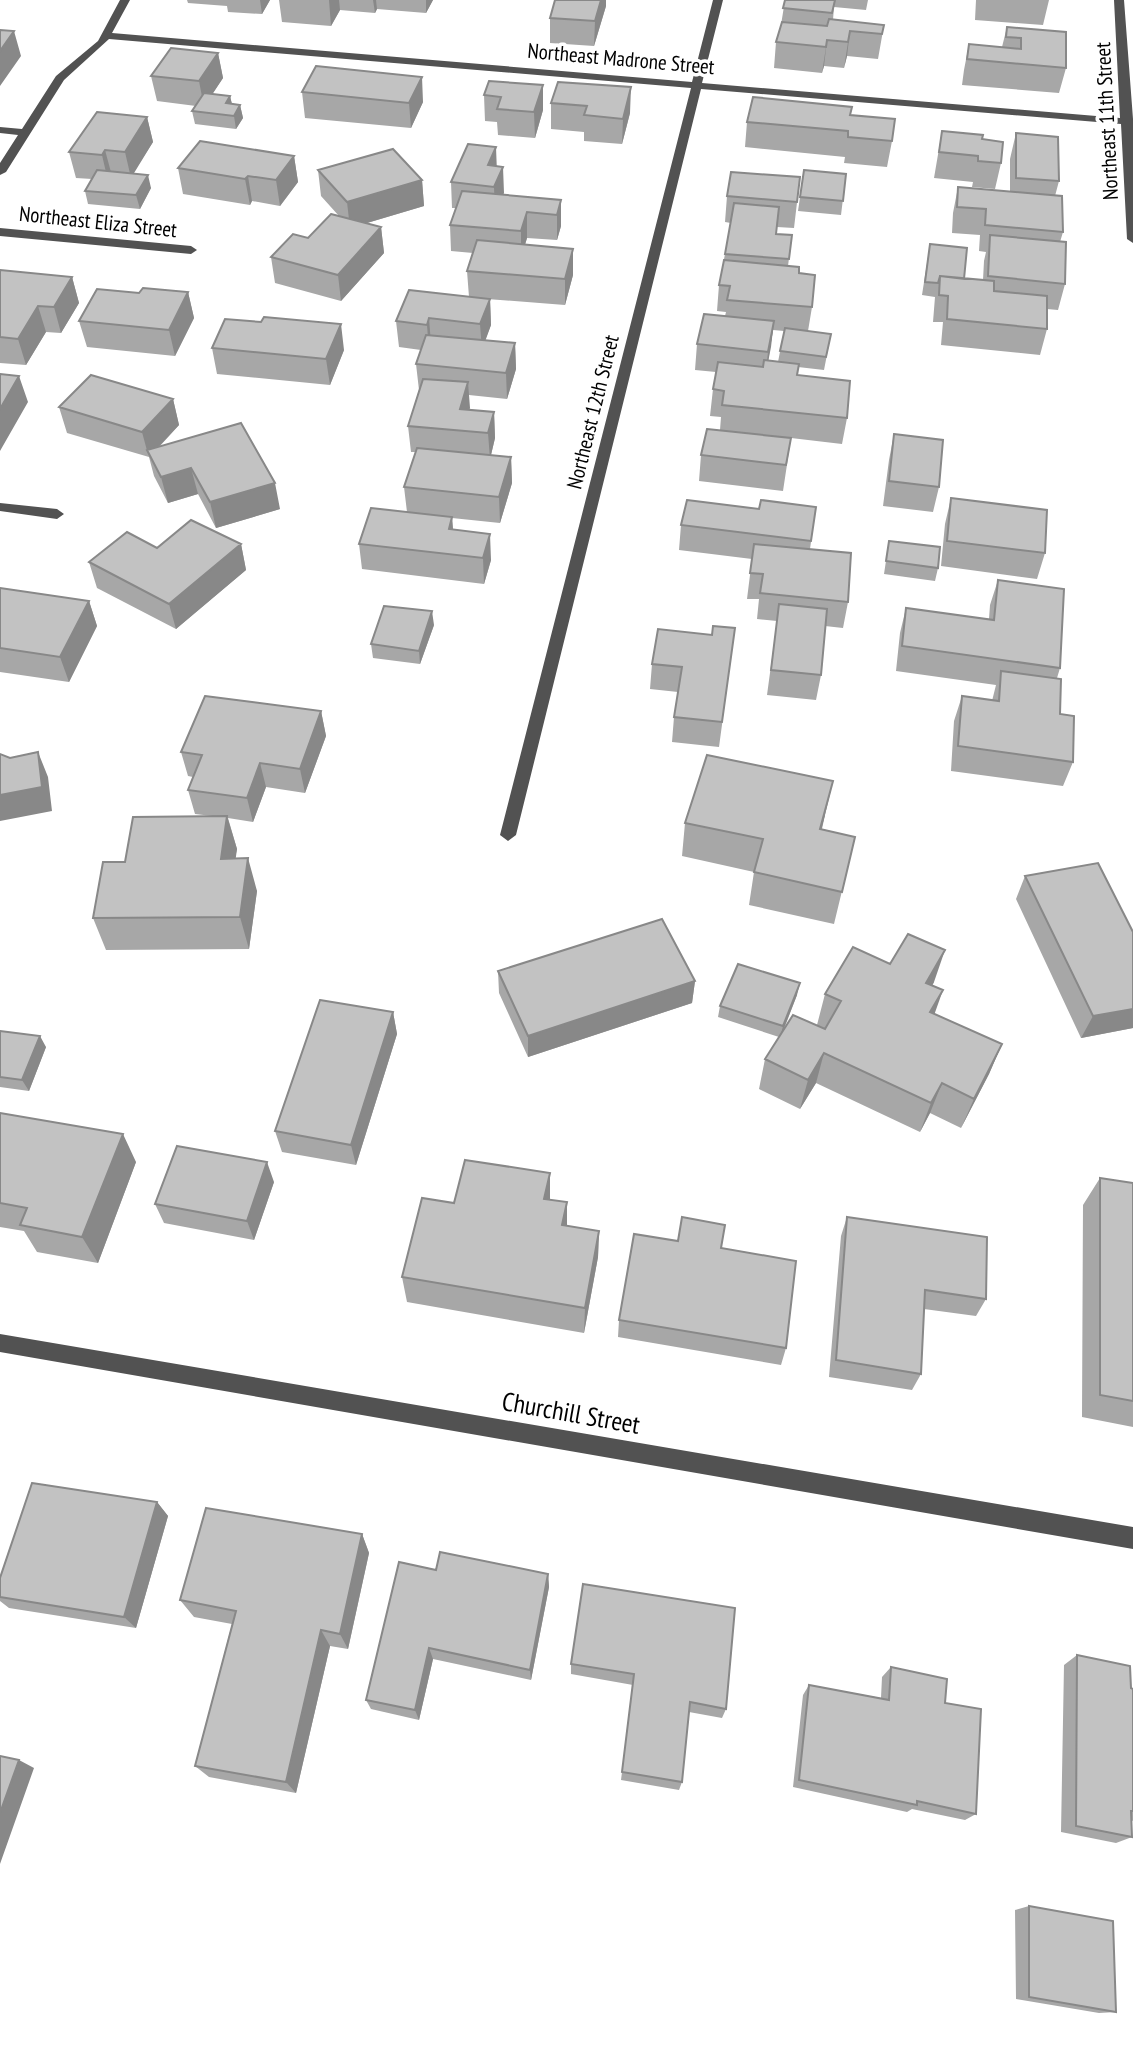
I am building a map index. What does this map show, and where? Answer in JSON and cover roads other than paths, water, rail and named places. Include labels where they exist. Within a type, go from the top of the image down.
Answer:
[{"type":"street","points":[[0,172],[23,132],[60,78],[73,65],[92,53],[106,36],[125,0]]},
{"type":"street","name":"Northeast 12th Street","points":[[508,835],[718,0]]},
{"type":"street","name":"Northeast 11th Street","points":[[1119,0],[1130,122],[1133,240]]},
{"type":"street","name":"Northeast Madrone Street","points":[[106,36],[1130,122]]},
{"type":"street","points":[[0,130],[23,132]]},
{"type":"street","name":"Northeast Eliza Street","points":[[0,232],[191,250]]},
{"type":"street","points":[[0,507],[57,514]]},
{"type":"street","name":"Churchill Street","points":[[0,1343],[1133,1538]]}]
